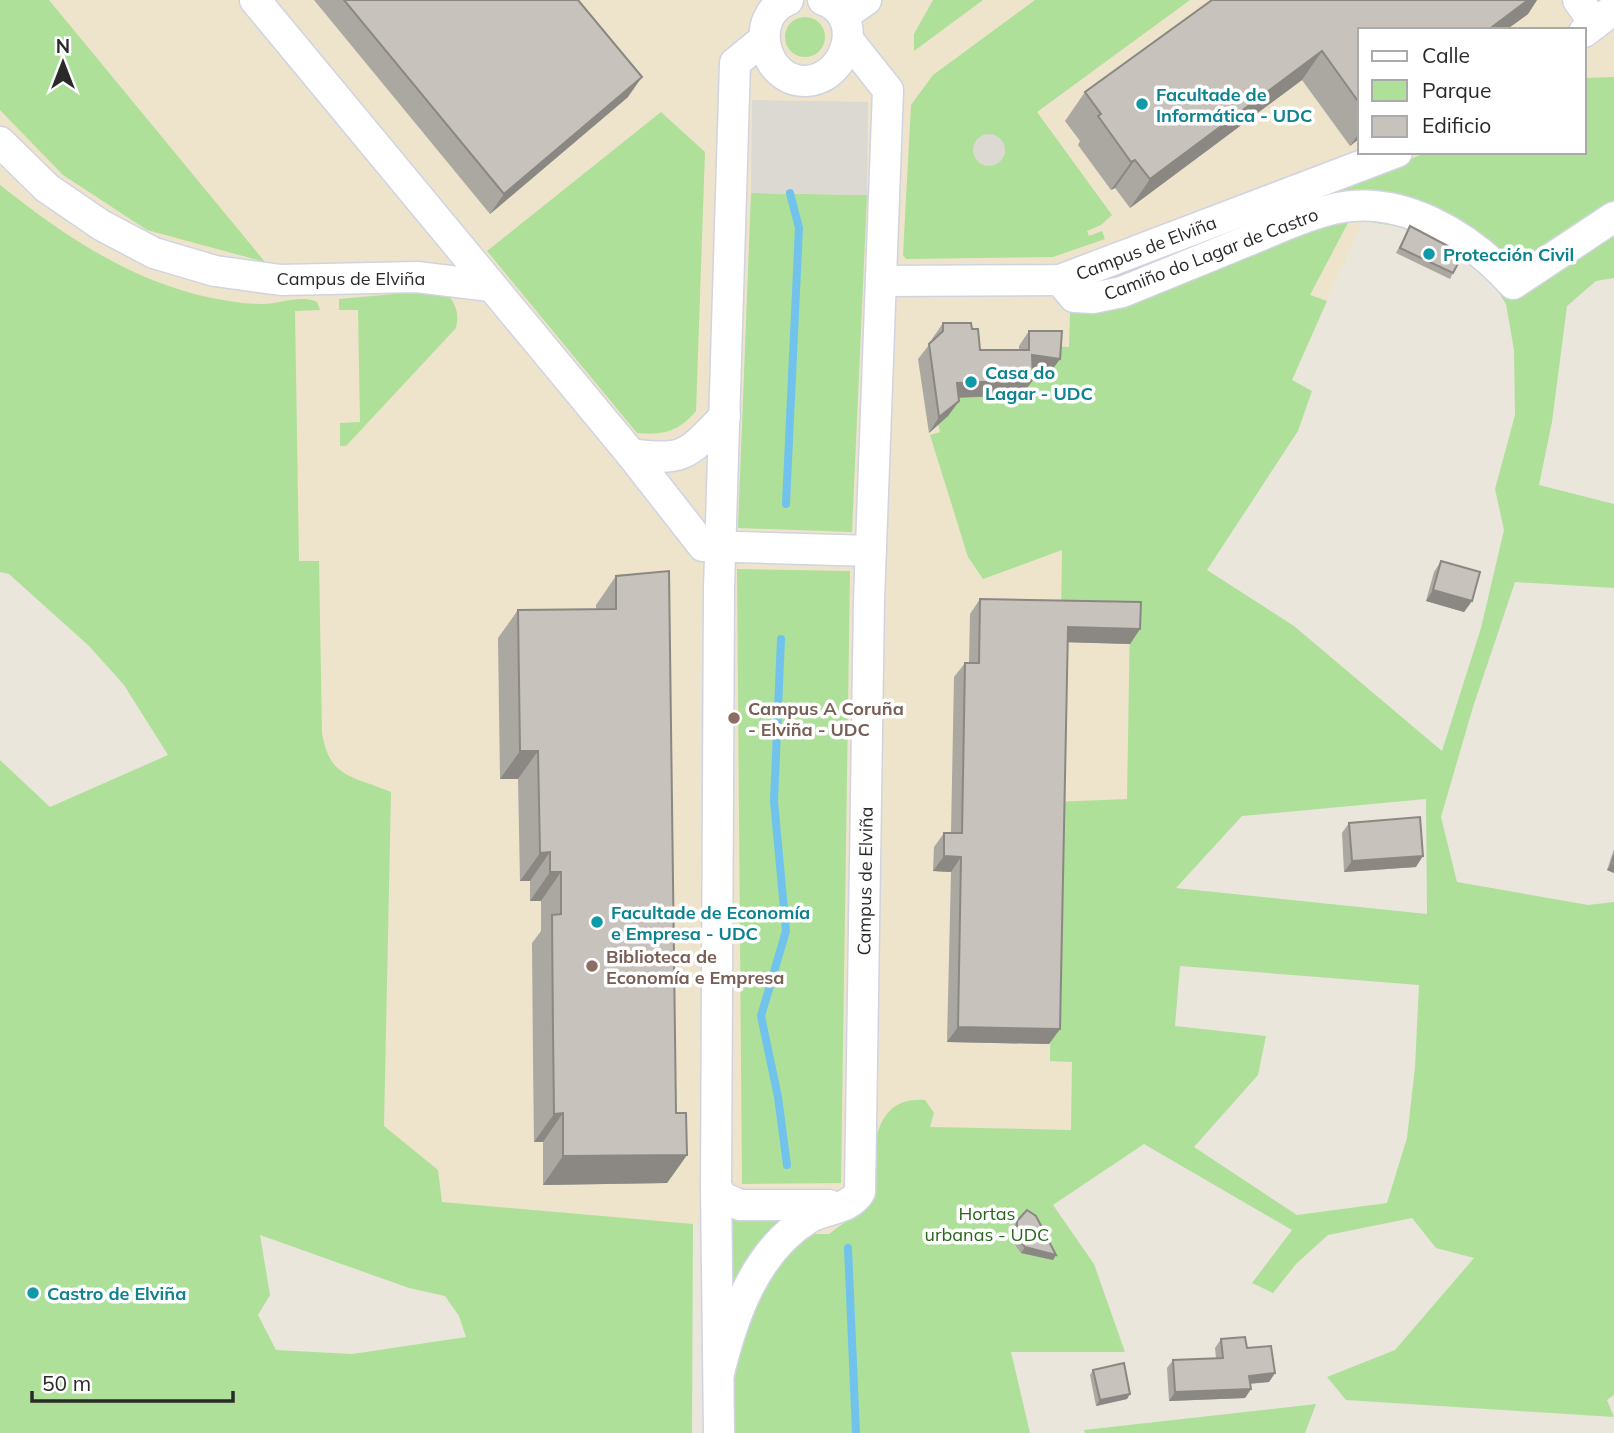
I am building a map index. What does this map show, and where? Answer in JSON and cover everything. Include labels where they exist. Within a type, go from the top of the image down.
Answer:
[{"type":"street","points":[[255,0],[631,454],[703,547],[871,551]]},
{"type":"street","points":[[1578,0],[1598,22]]},
{"type":"street","name":"Campus de Elviña","points":[[769,14],[768,58],[784,75],[805,81],[828,75],[841,62],[845,14]]},
{"type":"street","name":"Campus de Elviña","points":[[719,1433],[716,1186],[720,549],[735,63],[769,14]]},
{"type":"street","name":"Campus de Elviña","points":[[845,14],[888,90],[871,551],[860,1192],[849,1205]]},
{"type":"street","name":"Campus de Elviña","points":[[0,142],[47,188],[101,225],[154,253],[215,271],[281,279],[417,277],[490,286]]},
{"type":"street","name":"Campus de Elviña","points":[[883,281],[1060,280],[1392,154]]},
{"type":"street","name":"Camiño do Lagar de Castro","points":[[1060,280],[1074,297],[1093,298],[1122,292],[1302,219],[1334,209],[1363,206],[1405,213],[1445,228],[1489,257],[1513,284],[1614,217]]},
{"type":"street","points":[[631,454],[664,458],[688,453],[724,416]]},
{"type":"street","points":[[716,1186],[722,1197],[740,1205],[849,1205]]},
{"type":"street","points":[[719,1373],[736,1314],[760,1266],[797,1226],[811,1216],[849,1205]]},
{"type":"shaded area","name":"Campus A Coruña - Elviña - UDC","points":[[0,0],[1614,0],[1614,164],[1382,178],[1179,634],[1161,1114],[1053,1205],[1094,1264],[829,1234],[799,1234],[442,1202],[438,1170],[384,1127],[389,853],[0,257]]},
{"type":"shaded area","points":[[752,100],[868,102],[867,195],[751,193]]},
{"type":"shaded area","points":[[989,134],[1000,139],[1005,150],[1000,161],[989,166],[978,161],[973,150],[978,139]]},
{"type":"green space","points":[[0,0],[49,0],[265,262],[147,230],[63,175],[0,110]]},
{"type":"green space","points":[[933,0],[983,0],[914,51],[914,34]]},
{"type":"green space","points":[[1035,0],[1190,0],[1037,112],[1112,215],[1101,225],[1087,231],[1089,236],[1102,231],[1105,239],[1053,257],[906,259],[903,255],[911,105],[933,75]]},
{"type":"green space","points":[[805,17],[813,18],[819,23],[824,29],[824,45],[819,51],[813,56],[805,57],[797,56],[791,51],[786,45],[785,37],[786,29],[791,23],[797,18]]},
{"type":"green space","name":"Hortas urbanas - UDC","points":[[1614,77],[1614,278],[1596,281],[1567,306],[1552,422],[1539,485],[1614,504],[1614,588],[1515,582],[1473,707],[1441,817],[1457,882],[1588,905],[1614,902],[1614,1395],[1607,1400],[1614,1417],[1346,1400],[1327,1377],[1395,1350],[1474,1258],[1436,1248],[1412,1218],[1328,1235],[1296,1264],[1273,1293],[1252,1283],[1292,1230],[1144,1144],[1053,1205],[1094,1264],[1125,1352],[1011,1352],[1030,1433],[734,1433],[732,1354],[743,1318],[799,1234],[829,1234],[868,1205],[877,1135],[892,1108],[906,1101],[925,1100],[934,1113],[930,1127],[1071,1130],[1072,1062],[1050,1061],[1054,802],[1127,799],[1130,617],[1061,615],[1062,550],[983,579],[968,557],[930,435],[940,432],[938,424],[946,398],[1022,395],[1021,371],[1052,346],[1069,347],[1070,311],[1086,278],[1424,154],[1586,154],[1586,78]],"holes":[[[1350,219],[1408,228],[1461,254],[1488,275],[1506,304],[1514,350],[1515,415],[1495,489],[1504,530],[1481,628],[1442,751],[1294,626],[1207,570],[1298,431],[1312,391],[1292,380],[1327,301],[1310,295]],[[1426,799],[1427,914],[1176,888],[1242,816]],[[1180,966],[1419,985],[1415,1067],[1407,1138],[1387,1203],[1297,1215],[1194,1147],[1258,1075],[1266,1036],[1175,1026]]]},
{"type":"green space","points":[[661,112],[705,152],[696,411],[683,424],[670,431],[637,433],[487,251]]},
{"type":"green space","points":[[0,185],[74,239],[154,281],[183,291],[236,302],[267,304],[303,299],[317,302],[320,310],[295,311],[299,561],[319,561],[322,733],[325,748],[330,759],[345,773],[391,792],[384,1126],[438,1170],[442,1202],[693,1224],[692,1433],[0,1433],[0,760],[50,807],[168,755],[124,685],[89,646],[9,574],[0,572]],"holes":[[[260,1235],[409,1288],[445,1296],[459,1316],[466,1337],[352,1354],[276,1350],[258,1315],[270,1295]]]},
{"type":"green space","points":[[751,193],[867,195],[852,532],[738,528]]},
{"type":"green space","points":[[428,291],[449,296],[457,311],[456,328],[346,446],[340,446],[340,423],[360,422],[358,310],[339,310],[339,299]]},
{"type":"green space","points":[[737,569],[850,571],[841,1183],[742,1184]]},
{"type":"green space","points":[[722,1214],[796,1216],[731,1299]]},
{"type":"green space","points":[[1316,1404],[1305,1433],[1085,1433],[1084,1430]]},
{"type":"building","points":[[344,0],[578,0],[642,77],[504,194]]},
{"type":"building","name":"Facultade de Informática - UDC","points":[[1212,0],[1528,0],[1491,28],[1358,28],[1358,101],[1322,51],[1150,179],[1135,160],[1131,162],[1098,116],[1101,114],[1085,92]]},
{"type":"building","name":"Protección Civil","points":[[1410,226],[1463,254],[1453,273],[1400,248]]},
{"type":"building","points":[[943,323],[971,323],[972,329],[978,329],[980,350],[1029,350],[1029,331],[1062,331],[1060,359],[1032,355],[1033,380],[957,383],[959,401],[939,417],[929,344],[943,331]]},
{"type":"building","points":[[1441,561],[1480,572],[1472,601],[1433,590]]},
{"type":"building","name":"Facultade de Economía e Empresa - UDC","points":[[669,571],[676,1113],[686,1113],[687,1155],[563,1156],[563,1113],[554,1114],[552,915],[561,914],[561,872],[550,872],[550,852],[540,853],[538,751],[520,751],[518,610],[616,609],[616,576]]},
{"type":"building","points":[[980,599],[1141,602],[1140,629],[1068,627],[1060,1029],[958,1027],[961,857],[944,856],[944,833],[962,833],[965,663],[979,663]]},
{"type":"building","points":[[1420,817],[1423,856],[1352,861],[1349,823]]},
{"type":"building","points":[[1027,1210],[1036,1216],[1056,1255],[1025,1247],[1017,1237],[1017,1221]]},
{"type":"building","points":[[1245,1337],[1247,1348],[1271,1346],[1275,1373],[1249,1376],[1251,1389],[1175,1392],[1173,1360],[1223,1358],[1221,1339]]},
{"type":"building","points":[[1124,1363],[1130,1394],[1100,1400],[1093,1370]]},
{"type":"waterway","points":[[786,504],[799,228],[790,193]]},
{"type":"waterway","points":[[781,639],[774,801],[786,931],[761,1016],[778,1097],[787,1165]]},
{"type":"waterway","points":[[848,1248],[856,1433]]},
{"type":"place","name":"Facultade de Informática - UDC","points":[[1142,104]]},
{"type":"place","name":"Protección Civil","points":[[1429,254]]},
{"type":"place","name":"Casa do Lagar - UDC","points":[[971,382]]},
{"type":"place","name":"Campus A Coruña - Elviña - UDC","points":[[734,718]]},
{"type":"place","name":"Facultade de Economía e Empresa - UDC","points":[[597,922]]},
{"type":"place","name":"Biblioteca de Economía e Empresa","points":[[592,966]]},
{"type":"place","name":"Castro de Elviña","points":[[33,1293]]}]
